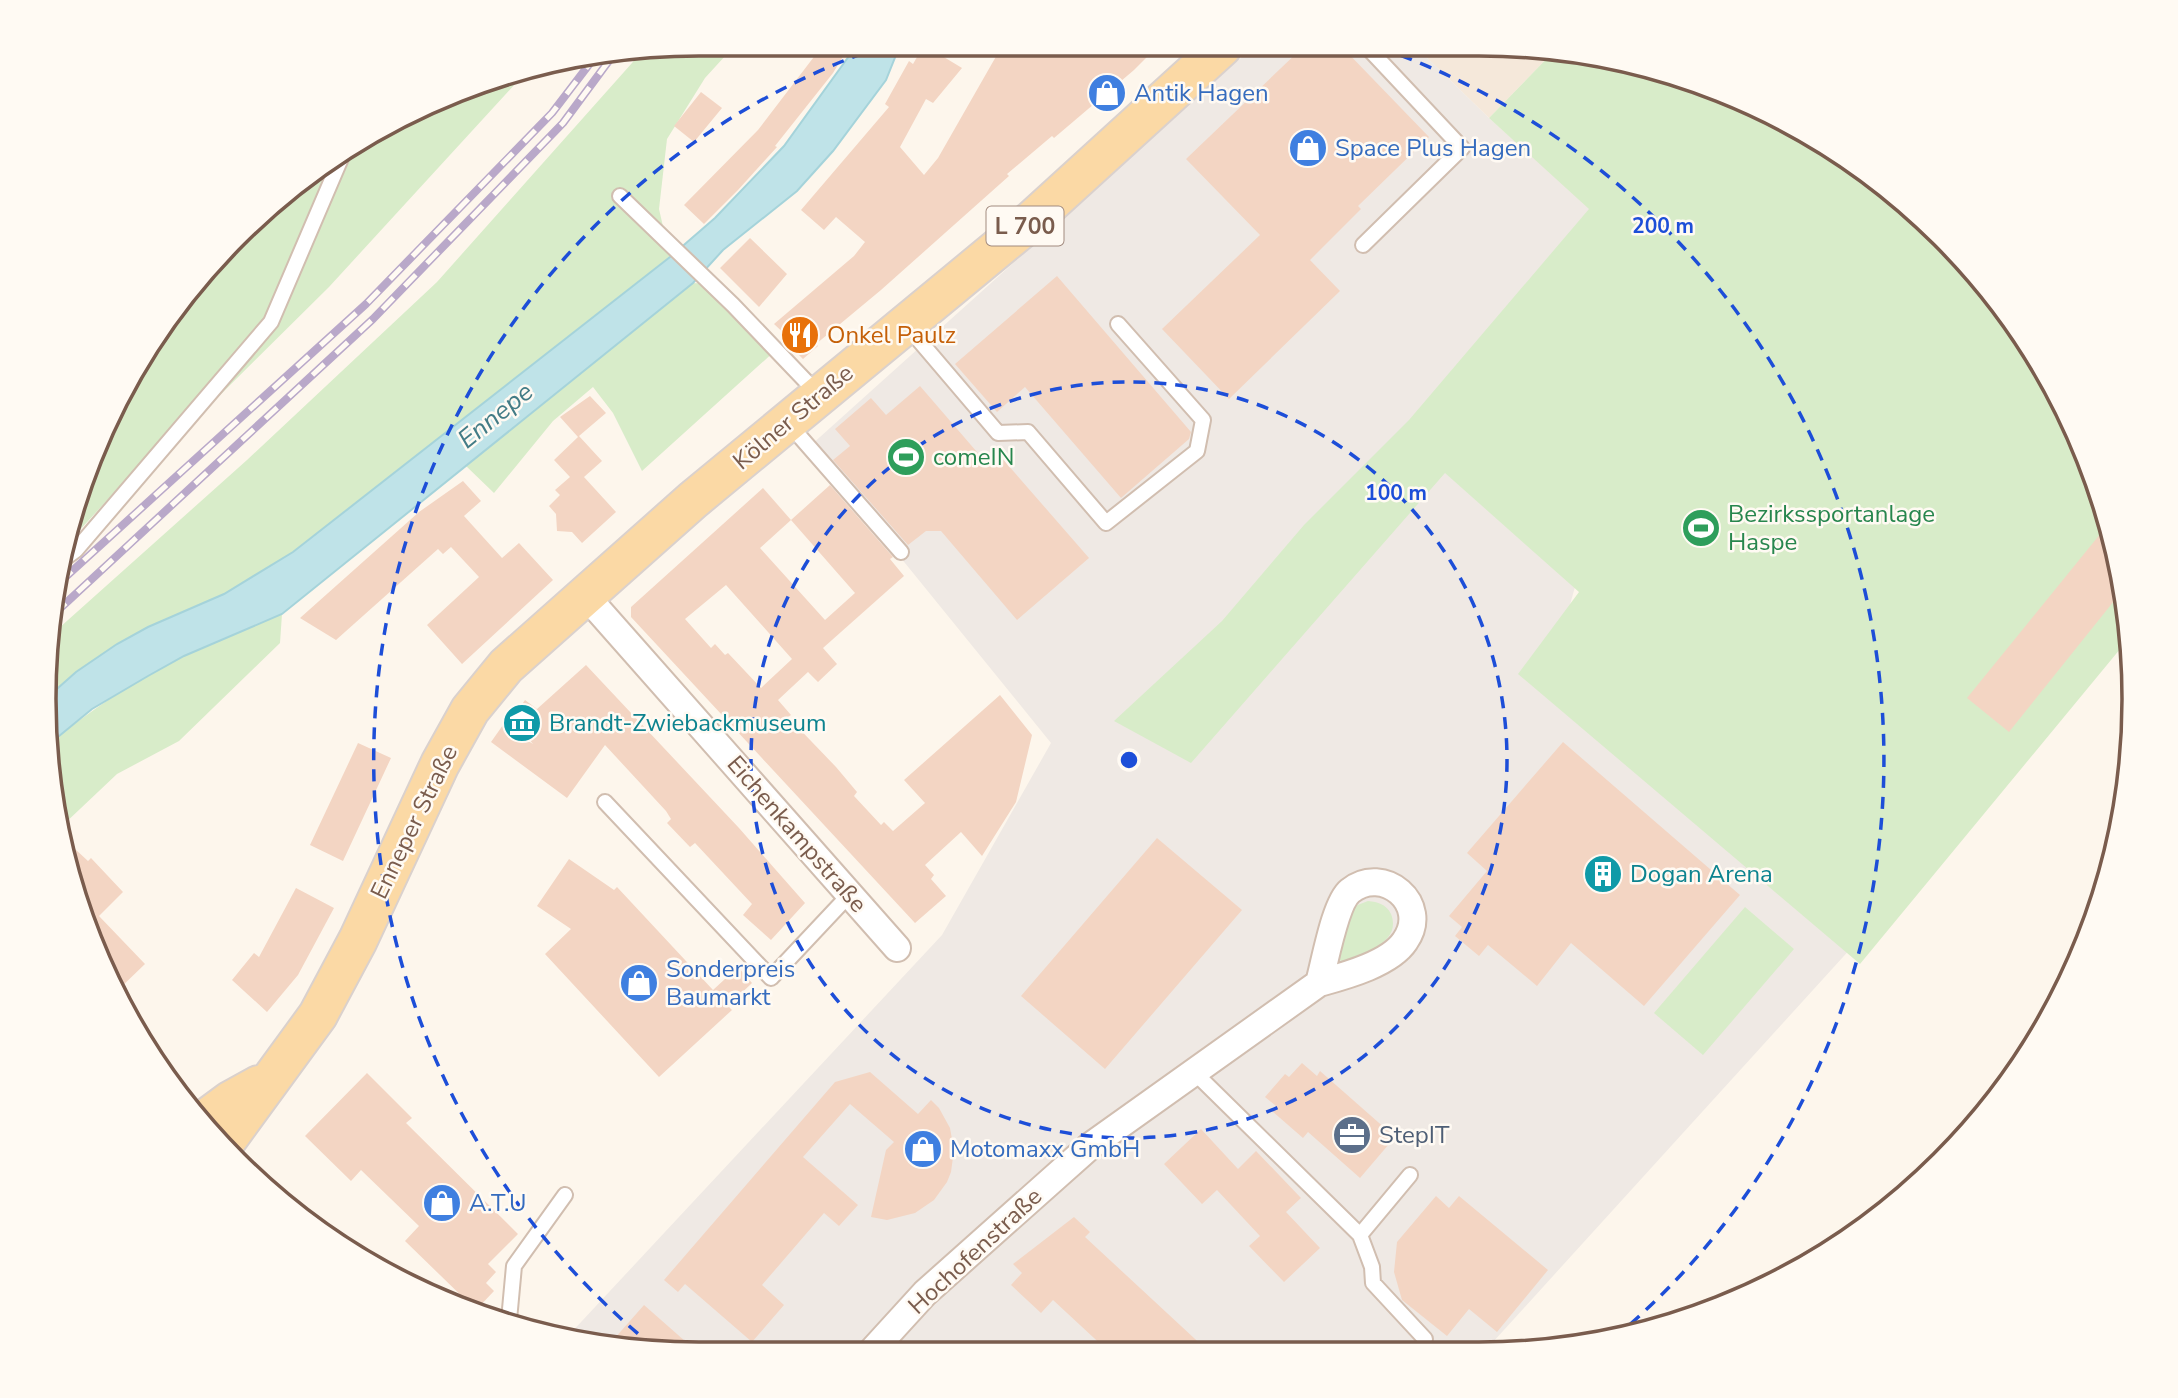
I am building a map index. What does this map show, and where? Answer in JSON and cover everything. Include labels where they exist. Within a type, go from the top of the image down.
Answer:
[{"type":"main road","name":"Kölner Straße","points":[[585,595],[693,500],[1031,221],[1207,56]]},
{"type":"main road","name":"Enneper Straße","points":[[229,1137],[318,1015],[358,940],[440,764],[470,710],[506,666],[585,595]]},
{"type":"main road","name":"Enneper Straße","points":[[210,1115],[276,1075]]},
{"type":"street","name":"Eichenkampstraße","points":[[585,595],[897,948]]},
{"type":"street","name":"Hochofenstraße","points":[[880,1342],[925,1293],[1089,1147],[1319,983]]},
{"type":"lane","points":[[1363,245],[1462,148],[1376,56]]},
{"type":"lane","points":[[73,552],[271,321],[337,168]]},
{"type":"lane","points":[[620,196],[733,305],[819,395]]},
{"type":"lane","points":[[905,324],[998,433],[1028,432],[1106,523],[1198,451],[1203,420],[1118,324]]},
{"type":"lane","points":[[787,422],[901,552]]},
{"type":"lane","points":[[605,802],[771,978],[850,894]]},
{"type":"lane","points":[[1194,1072],[1360,1235],[1372,1267],[1373,1283],[1425,1339]]},
{"type":"lane","points":[[1360,1235],[1410,1174]]},
{"type":"lane","points":[[510,1313],[514,1266],[565,1195]]},
{"type":"shaded area","points":[[1243,56],[1425,56],[1489,118],[1615,230],[1582,562],[1546,690],[1863,935],[1493,1342],[699,1342],[657,1341],[574,1330],[942,935],[1051,743],[810,446]]},
{"type":"shaded area","points":[[1425,56],[1521,57],[1545,60],[1489,118]]},
{"type":"green space","points":[[725,56],[705,78],[667,139],[659,209],[670,257],[293,552],[224,594],[148,627],[117,644],[76,672],[56,690],[61,627],[247,460],[437,282],[635,60]]},
{"type":"green space","points":[[1545,60],[1604,68],[1686,90],[1763,122],[1801,142],[1836,164],[1903,216],[1934,244],[1962,275],[2014,342],[2056,415],[2073,453],[2088,492],[2110,574],[2120,649],[1860,964],[1518,674],[1579,592],[1445,473],[1191,763],[1114,721],[1222,621],[1304,525],[1409,420],[1589,209],[1489,118]]},
{"type":"green space","points":[[516,83],[329,287],[217,398],[272,322],[341,165],[415,122],[453,105]]},
{"type":"green space","points":[[334,170],[268,320],[218,379],[78,532],[90,492],[122,415],[164,342],[189,308],[244,244]]},
{"type":"green space","points":[[693,283],[709,284],[776,350],[642,471],[613,413],[593,387],[553,421],[494,493],[466,466]]},
{"type":"green space","points":[[282,614],[280,643],[179,741],[117,774],[68,821],[57,738],[149,674],[207,645]]},
{"type":"green space","points":[[1368,901],[1387,908],[1393,924],[1391,932],[1387,939],[1372,950],[1347,962],[1338,960],[1337,955],[1351,911],[1355,906]]},
{"type":"green space","points":[[1745,907],[1794,949],[1703,1055],[1654,1013]]},
{"type":"water","name":"Ennepe","points":[[849,56],[896,56],[886,80],[833,151],[797,191],[723,250],[693,283],[282,614],[184,656],[92,709],[57,738],[56,690],[76,672],[117,644],[148,627],[224,594],[293,552],[670,257],[715,218],[784,146]]},
{"type":"building","points":[[815,56],[843,56],[775,146],[777,147],[704,224],[684,205],[758,130]]},
{"type":"building","points":[[918,56],[942,56],[962,68],[933,103],[926,99],[900,147],[924,175],[938,158],[996,56],[1148,56],[1054,138],[1052,136],[1007,174],[1009,176],[816,344],[818,346],[803,359],[788,344],[790,339],[774,324],[854,256],[865,242],[836,217],[824,230],[801,210],[889,107],[885,104],[909,61],[913,64]]},
{"type":"building","name":"Space Plus Hagen","points":[[1294,56],[1351,56],[1429,137],[1358,206],[1361,209],[1310,260],[1340,291],[1229,399],[1162,329],[1260,235],[1186,159]]},
{"type":"building","points":[[701,92],[722,108],[694,142],[674,126]]},
{"type":"building","points":[[750,238],[787,274],[759,307],[720,268]]},
{"type":"building","points":[[1057,276],[1191,432],[1189,439],[1121,498],[1025,387],[997,412],[955,364]]},
{"type":"building","points":[[920,386],[983,459],[994,449],[1089,558],[1017,620],[941,531],[926,531],[908,545],[833,460],[850,446],[835,429],[871,398],[886,415]]},
{"type":"building","points":[[590,396],[606,413],[579,436],[602,461],[584,477],[616,512],[582,543],[572,532],[557,531],[556,514],[549,506],[560,495],[555,490],[570,477],[554,460],[578,437],[560,417]]},
{"type":"building","points":[[463,481],[481,501],[464,516],[502,558],[519,543],[553,580],[462,664],[427,625],[479,577],[451,547],[443,554],[438,549],[336,640],[300,618],[419,512]]},
{"type":"building","points":[[830,485],[893,557],[890,559],[904,576],[823,648],[837,664],[818,682],[808,672],[778,700],[791,715],[788,717],[836,767],[857,792],[854,796],[881,825],[884,822],[893,831],[925,803],[904,780],[1000,695],[1032,735],[1016,802],[982,856],[961,832],[925,865],[934,875],[931,879],[946,896],[915,923],[631,617],[631,607],[763,488],[791,520]],"holes":[[[791,520],[855,593],[825,620],[760,548]],[[726,585],[792,659],[761,688],[728,653],[725,655],[715,644],[711,648],[685,619]]]},
{"type":"building","points":[[2100,534],[2114,601],[2009,732],[1967,698]]},
{"type":"building","points":[[586,665],[739,828],[805,903],[771,940],[743,915],[752,904],[695,843],[690,847],[667,823],[671,819],[666,811],[605,745],[567,798],[491,742],[503,725],[533,744],[512,719],[525,700],[537,709]]},
{"type":"building","name":"Dogan Arena","points":[[1563,742],[1740,895],[1644,1006],[1571,943],[1537,986],[1488,945],[1479,956],[1455,936],[1462,927],[1449,916],[1487,871],[1467,853]]},
{"type":"building","points":[[358,743],[391,758],[343,861],[310,845]]},
{"type":"building","points":[[1157,838],[1242,910],[1105,1069],[1021,996]]},
{"type":"building","points":[[74,850],[88,861],[91,858],[123,892],[99,916],[145,964],[123,985],[90,906]]},
{"type":"building","name":"Sonderpreis Baumarkt","points":[[569,859],[614,890],[617,887],[713,990],[738,967],[752,983],[728,1006],[732,1010],[659,1077],[545,954],[571,929],[537,906]]},
{"type":"building","points":[[296,888],[334,908],[298,975],[267,1012],[232,980],[254,953],[259,957]]},
{"type":"building","points":[[1302,1063],[1317,1076],[1320,1071],[1395,1137],[1360,1178],[1308,1132],[1303,1138],[1272,1111],[1276,1106],[1265,1097],[1285,1074],[1289,1077]]},
{"type":"building","points":[[870,1072],[918,1114],[931,1100],[939,1108],[950,1128],[954,1150],[947,1182],[934,1200],[915,1213],[887,1220],[871,1217],[886,1150],[894,1142],[850,1104],[803,1157],[858,1205],[839,1226],[824,1213],[762,1285],[784,1305],[752,1342],[685,1284],[678,1292],[664,1280],[835,1082]]},
{"type":"building","name":"A.T.U","points":[[367,1073],[412,1118],[406,1123],[518,1234],[488,1264],[496,1272],[486,1283],[494,1291],[482,1304],[462,1297],[405,1241],[419,1226],[361,1170],[351,1181],[305,1136]]},
{"type":"building","points":[[1201,1129],[1238,1169],[1256,1151],[1301,1198],[1286,1212],[1320,1248],[1284,1282],[1249,1246],[1260,1236],[1217,1190],[1202,1204],[1164,1164]]},
{"type":"building","points":[[1436,1196],[1449,1208],[1459,1196],[1548,1270],[1497,1332],[1469,1309],[1447,1336],[1402,1300],[1394,1272],[1397,1242]]},
{"type":"building","points":[[1074,1217],[1090,1232],[1085,1237],[1198,1342],[1098,1342],[1053,1300],[1041,1313],[1011,1285],[1022,1273],[1013,1264]]},
{"type":"building","points":[[644,1305],[686,1342],[657,1341],[617,1336]]},
{"type":"railway","points":[[63,605],[373,319],[563,123],[607,63]]},
{"type":"railway","points":[[68,575],[366,304],[552,113],[588,66]]},
{"type":"place","name":"Antik Hagen","points":[[1107,93]]},
{"type":"place","name":"Space Plus Hagen","points":[[1308,148]]},
{"type":"place","name":"Onkel Paulz","points":[[800,335]]},
{"type":"place","name":"comeIN","points":[[906,457]]},
{"type":"place","name":"Bezirkssportanlage Haspe","points":[[1701,528]]},
{"type":"place","name":"Brandt-Zwiebackmuseum","points":[[522,723]]},
{"type":"place","name":"Dogan Arena","points":[[1603,874]]},
{"type":"place","name":"Sonderpreis Baumarkt","points":[[639,983]]},
{"type":"place","name":"StepIT","points":[[1352,1135]]},
{"type":"place","name":"Motomaxx GmbH","points":[[923,1149]]},
{"type":"place","name":"A.T.U","points":[[442,1203]]}]
